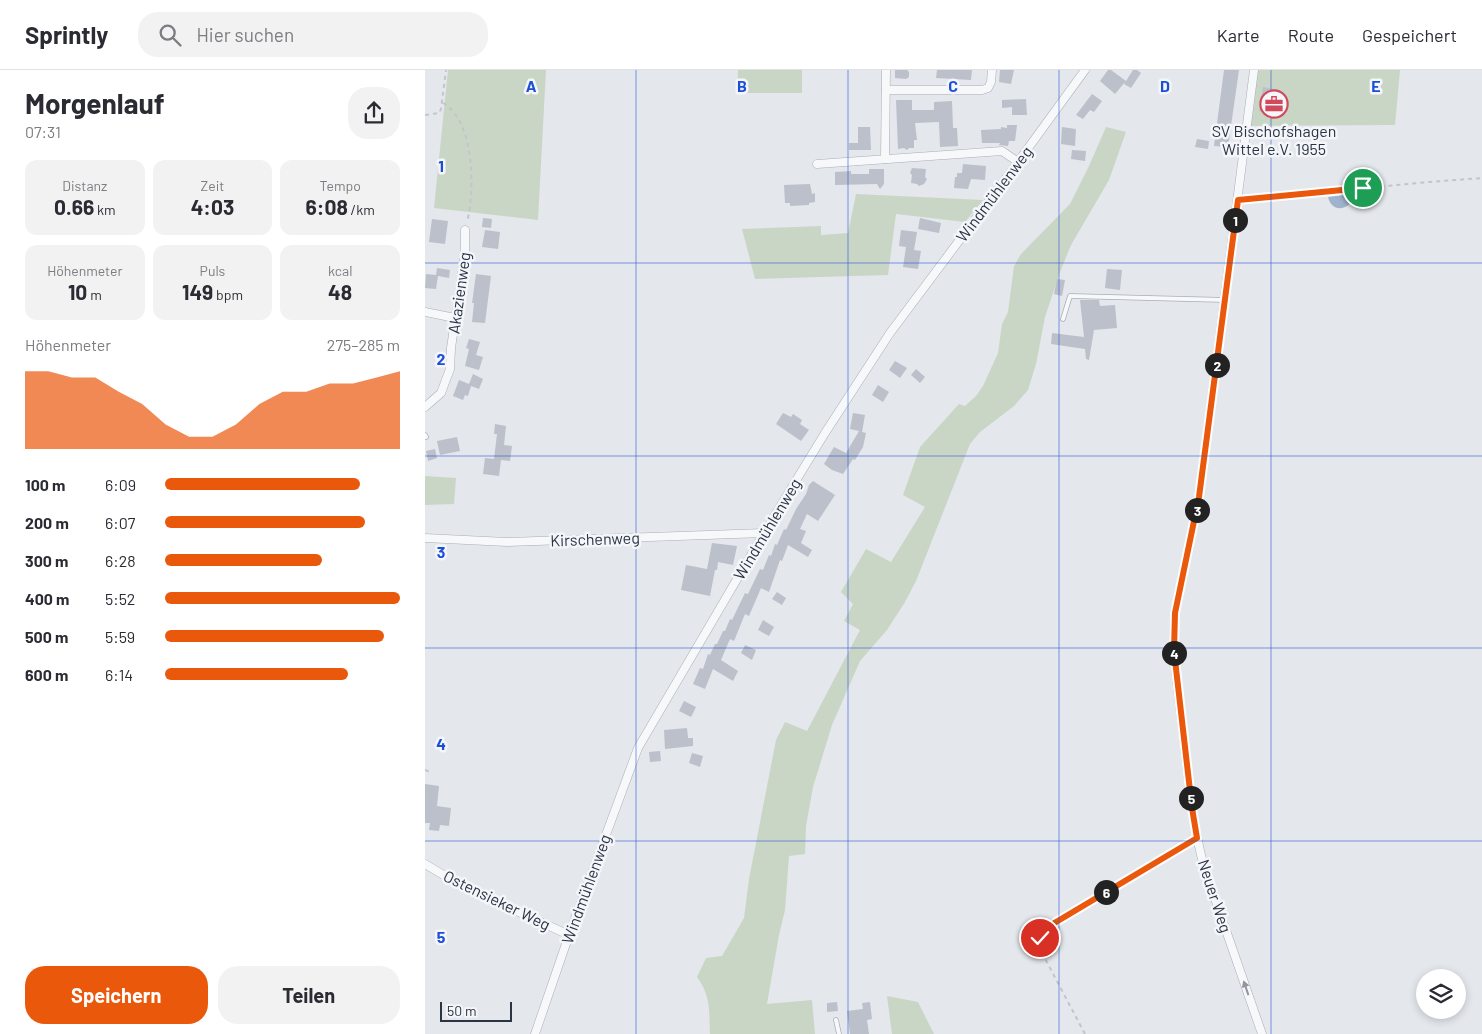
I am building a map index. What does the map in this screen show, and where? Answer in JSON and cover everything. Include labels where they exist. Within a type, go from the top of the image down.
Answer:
[{"type":"street","points":[[885,70],[885,159]]},
{"type":"street","points":[[885,90],[982,90],[988,88],[991,82],[992,70]]},
{"type":"street","name":"Windmühlenweg","points":[[535,1034],[569,935],[638,748],[764,533],[825,433],[890,333],[1019,162],[1085,70]]},
{"type":"street","name":"Neuer Weg","points":[[1254,70],[1226,300],[1199,497],[1175,613],[1173,632],[1177,681],[1197,838],[1204,867],[1262,1034]]},
{"type":"street","points":[[817,164],[1002,151],[1019,162]]},
{"type":"street","name":"Akazienweg","points":[[425,407],[441,392],[450,369],[455,318],[465,253],[465,230]]},
{"type":"street","points":[[425,312],[455,318]]},
{"type":"street","name":"Kirschenweg","points":[[425,538],[507,542],[764,533]]},
{"type":"street","name":"Ostensieker Weg","points":[[425,864],[462,886],[569,935]]},
{"type":"lane","points":[[1063,319],[1070,296],[1226,300]]},
{"type":"lane","points":[[836,1020],[839,1034]]},
{"type":"path","points":[[425,115],[439,113],[443,104],[446,70]]},
{"type":"path","points":[[443,104],[457,116],[465,134],[470,155],[472,182],[470,212],[465,230]]},
{"type":"path","points":[[1238,200],[1482,178]]},
{"type":"path","points":[[425,770],[430,772]]},
{"type":"path","points":[[1085,1034],[1041,951],[1039,945],[1042,933],[1046,928],[1197,838]]},
{"type":"green space","points":[[448,70],[546,70],[538,220],[434,208]]},
{"type":"green space","points":[[738,70],[802,70],[802,93],[737,93]]},
{"type":"green space","points":[[1257,70],[1400,70],[1395,125],[1250,126]]},
{"type":"green space","points":[[1106,127],[1126,132],[1109,180],[1071,245],[1060,272],[1045,317],[1036,364],[1028,390],[1014,406],[980,432],[970,444],[916,581],[887,630],[860,661],[832,725],[813,787],[806,826],[805,854],[789,856],[785,910],[767,1004],[812,1000],[815,1034],[710,1034],[707,997],[697,977],[706,958],[722,956],[744,918],[749,879],[776,740],[785,722],[807,731],[860,630],[844,621],[853,604],[841,592],[866,549],[891,562],[925,507],[903,495],[920,447],[959,404],[965,406],[983,386],[998,353],[1002,324],[1008,312],[1014,266],[1021,254],[1070,204]]},
{"type":"green space","points":[[856,194],[983,200],[965,222],[896,214],[888,275],[755,279],[742,229],[821,226],[821,235],[848,233]]},
{"type":"green space","points":[[425,476],[456,478],[454,504],[425,505]]},
{"type":"green space","points":[[887,996],[918,1002],[934,1034],[892,1034]]},
{"type":"water","points":[[1352,194],[1351,203],[1344,208],[1334,207],[1328,197]]},
{"type":"building","points":[[895,70],[907,70],[909,77],[906,79],[895,78]]},
{"type":"building","points":[[937,70],[972,70],[971,80],[936,78]]},
{"type":"building","points":[[1000,70],[1014,70],[1011,84],[999,82]]},
{"type":"building","points":[[1108,70],[1111,70],[1126,81],[1133,70],[1141,73],[1131,88],[1124,84],[1125,82],[1115,94],[1100,81]]},
{"type":"building","points":[[1224,70],[1239,70],[1228,147],[1214,146]]},
{"type":"building","points":[[1263,87],[1279,90],[1275,113],[1259,111]]},
{"type":"building","points":[[1092,94],[1102,101],[1094,112],[1090,110],[1083,119],[1076,115]]},
{"type":"building","points":[[1026,99],[1027,115],[1012,115],[1012,107],[1002,108],[1002,100]]},
{"type":"building","points":[[896,100],[912,100],[912,110],[934,110],[934,102],[952,101],[953,128],[957,128],[958,146],[940,147],[939,122],[915,123],[917,140],[914,140],[914,148],[907,150],[904,148],[898,149]]},
{"type":"building","points":[[1007,125],[1017,125],[1015,141],[1009,141],[1008,146],[999,145],[1000,143],[982,143],[981,130],[1007,128]]},
{"type":"building","points":[[858,127],[870,127],[871,150],[849,150],[849,143],[858,143]]},
{"type":"building","points":[[1062,127],[1076,129],[1075,146],[1061,144]]},
{"type":"building","points":[[1197,139],[1209,141],[1208,149],[1195,147]]},
{"type":"building","points":[[1072,150],[1086,151],[1085,161],[1071,159]]},
{"type":"building","points":[[963,164],[986,166],[985,180],[971,179],[968,189],[954,188],[955,177],[957,177],[957,173],[962,173]]},
{"type":"building","points":[[912,168],[926,169],[925,177],[927,179],[924,184],[919,186],[911,183],[912,175],[910,173]]},
{"type":"building","points":[[869,169],[884,169],[884,184],[880,189],[877,184],[835,185],[835,172],[851,171],[851,174],[869,174]]},
{"type":"building","points":[[810,184],[812,194],[815,193],[815,202],[809,203],[809,205],[790,206],[790,203],[785,203],[784,185]]},
{"type":"building","points":[[483,218],[492,219],[491,228],[482,227]]},
{"type":"building","points":[[920,218],[941,223],[939,233],[918,229]]},
{"type":"building","points":[[432,219],[448,221],[445,244],[429,242]]},
{"type":"building","points":[[485,230],[500,232],[498,249],[482,247]]},
{"type":"building","points":[[901,230],[917,232],[914,250],[921,251],[918,269],[903,267],[906,247],[899,246]]},
{"type":"building","points":[[437,268],[450,270],[449,278],[438,276],[436,289],[425,288],[426,274],[436,275]]},
{"type":"building","points":[[1107,269],[1122,270],[1120,290],[1105,288]]},
{"type":"building","points":[[476,274],[491,276],[485,323],[472,322],[474,303],[472,303]]},
{"type":"building","points":[[1057,279],[1065,280],[1062,296],[1054,294]]},
{"type":"building","points":[[1080,300],[1099,300],[1100,306],[1115,305],[1117,328],[1094,330],[1089,360],[1086,359],[1085,349],[1051,344],[1052,333],[1084,337]]},
{"type":"building","points":[[469,339],[480,342],[476,355],[483,357],[479,370],[465,366],[469,349],[466,348]]},
{"type":"building","points":[[895,361],[907,368],[900,378],[889,370]]},
{"type":"building","points":[[916,369],[925,377],[920,383],[911,375]]},
{"type":"building","points":[[473,374],[483,379],[479,389],[471,386],[468,396],[465,395],[463,400],[453,396],[459,380],[469,384]]},
{"type":"building","points":[[878,385],[889,392],[883,402],[872,395]]},
{"type":"building","points":[[783,413],[791,417],[793,414],[802,420],[800,424],[809,430],[801,441],[776,424]]},
{"type":"building","points":[[853,413],[865,415],[862,432],[866,433],[863,447],[843,474],[832,470],[824,464],[834,447],[846,453],[859,431],[850,429]]},
{"type":"building","points":[[495,424],[506,426],[504,445],[512,446],[510,461],[501,460],[499,476],[483,474],[485,458],[494,459],[497,434],[494,434]]},
{"type":"building","points":[[457,437],[460,451],[440,455],[437,441]]},
{"type":"building","points":[[435,449],[437,458],[428,461],[426,451]]},
{"type":"building","points":[[813,481],[835,495],[818,521],[807,514],[800,529],[806,531],[801,543],[812,550],[808,557],[788,545],[782,561],[780,560],[769,592],[761,588],[749,616],[745,614],[734,641],[730,639],[721,660],[738,671],[733,681],[713,669],[705,689],[693,684],[700,668],[703,669],[708,654],[710,655],[715,644],[717,644],[730,619],[732,620],[745,593],[748,594],[760,569],[763,570],[775,544],[777,545],[784,529],[786,530],[809,485]]},
{"type":"building","points":[[712,543],[737,546],[733,565],[718,562],[710,596],[681,590],[686,565],[707,569]]},
{"type":"building","points":[[777,592],[786,598],[782,605],[772,599]]},
{"type":"building","points":[[763,620],[774,627],[769,636],[758,630]]},
{"type":"building","points":[[745,645],[756,650],[752,660],[741,653]]},
{"type":"building","points":[[684,701],[696,707],[691,717],[679,711]]},
{"type":"building","points":[[687,728],[688,738],[693,738],[693,746],[665,749],[664,730]]},
{"type":"building","points":[[660,751],[661,761],[650,762],[649,752]]},
{"type":"building","points":[[692,753],[703,756],[700,767],[689,763]]},
{"type":"building","points":[[425,784],[439,786],[437,806],[451,808],[449,826],[440,825],[439,831],[429,830],[430,823],[425,823]]},
{"type":"building","points":[[837,1002],[838,1011],[827,1012],[827,1003]]},
{"type":"building","points":[[870,1002],[872,1019],[867,1020],[869,1034],[850,1034],[847,1011],[863,1009],[862,1003]]},
{"type":"place","name":"SV Bischofshagen Wittel e.V. 1955","points":[[1274,104]]},
{"type":"route","points":[[1040,938],[1046,928],[1197,838],[1176,671],[1173,632],[1175,613],[1199,497],[1238,200],[1363,188]]}]
